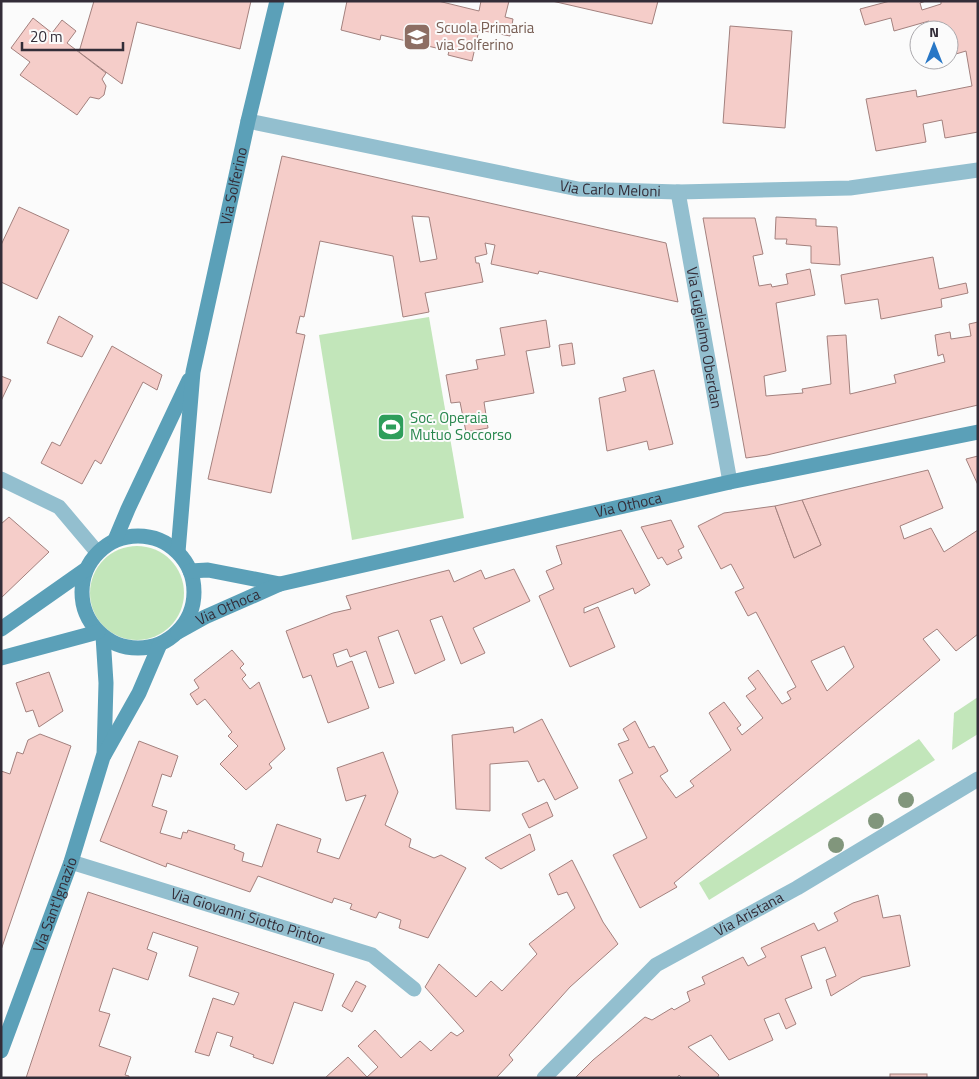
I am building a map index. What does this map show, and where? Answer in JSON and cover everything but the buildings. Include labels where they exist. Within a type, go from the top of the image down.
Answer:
[{"type":"main road","name":"Via Solferino","points":[[178,552],[193,372],[248,121],[277,1]]},
{"type":"main road","name":"Via Solferino","points":[[115,540],[193,372]]},
{"type":"main road","name":"Via Othoca","points":[[178,632],[205,617],[280,584],[730,482],[978,432]]},
{"type":"main road","points":[[1,629],[85,570],[98,552],[115,540],[128,536],[155,538],[178,552],[190,571],[194,587],[194,603],[188,618],[178,632],[160,644],[144,648],[127,648],[100,634],[87,616],[81,597],[85,570]]},
{"type":"main road","name":"Via Othoca","points":[[190,571],[208,570],[280,584]]},
{"type":"main road","points":[[1,658],[100,634]]},
{"type":"main road","name":"Via Sant'Ignazio","points":[[100,634],[106,683],[104,757]]},
{"type":"main road","name":"Via Sant'Ignazio","points":[[1,1051],[71,862],[104,757],[139,693],[160,644]]},
{"type":"street","name":"Via Carlo Meloni","points":[[248,121],[578,189],[678,192],[850,188],[978,170]]},
{"type":"street","name":"Via Guglielmo Oberdan","points":[[678,192],[730,482]]},
{"type":"street","points":[[1,479],[59,507],[98,552]]},
{"type":"street","name":"Via Aristana","points":[[544,1078],[656,965],[797,888],[978,779]]},
{"type":"street","name":"Via Giovanni Siotto Pintor","points":[[71,862],[372,955],[414,989]]},
{"type":"green space","name":"Soc. Operaia Mutuo Soccorso","points":[[429,317],[464,518],[352,540],[319,335]]},
{"type":"green space","points":[[137,546],[155,550],[170,560],[180,575],[184,593],[180,611],[170,626],[155,636],[137,640],[119,636],[104,626],[94,611],[90,593],[94,575],[104,560],[119,550]]},
{"type":"green space","points":[[978,697],[978,734],[952,750],[954,713]]},
{"type":"green space","points":[[919,739],[935,760],[709,900],[699,883]]},
{"type":"place","name":"Scuola Primaria via Solferino","points":[[417,37]]},
{"type":"place","name":"Soc. Operaia Mutuo Soccorso","points":[[391,427]]}]
